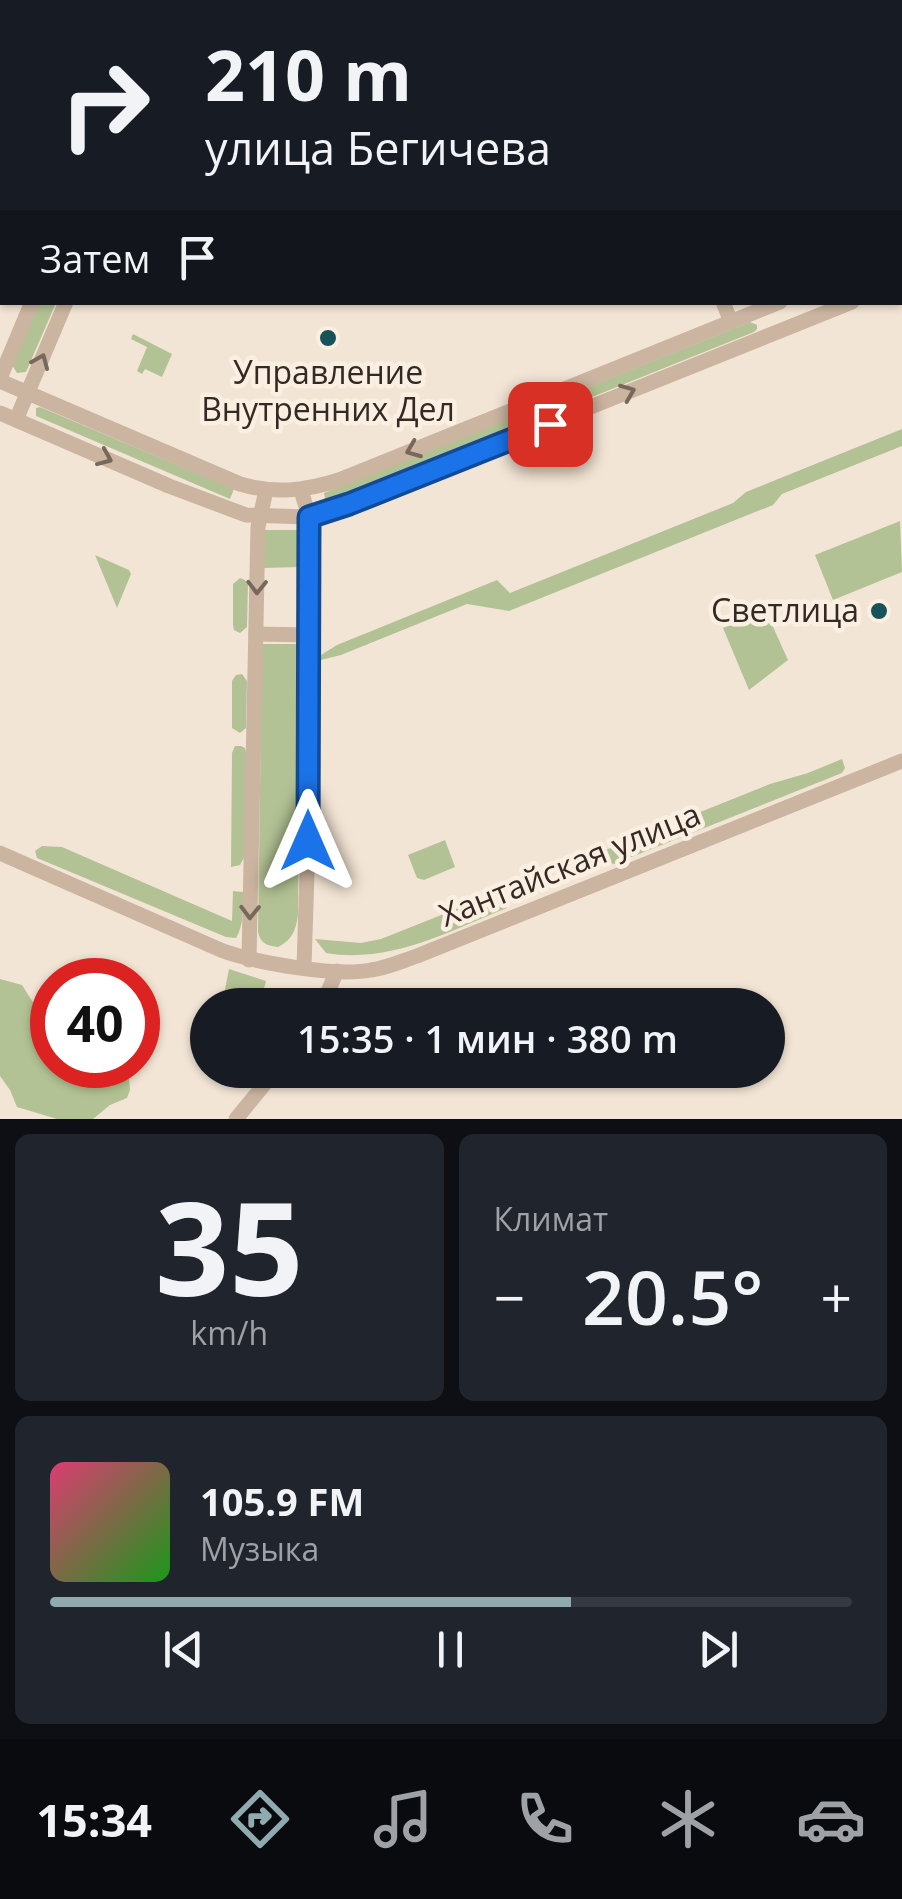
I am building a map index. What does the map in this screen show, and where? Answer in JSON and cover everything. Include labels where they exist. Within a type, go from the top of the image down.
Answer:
[{"type":"street","points":[[31,305],[0,379],[240,484],[266,490],[301,490],[338,480],[731,322],[752,308],[764,338]]},
{"type":"street","points":[[16,420],[65,305]]},
{"type":"street","points":[[724,305],[731,322]]},
{"type":"street","points":[[0,412],[246,515],[309,517],[845,305]]},
{"type":"street","points":[[249,960],[258,527],[266,490]]},
{"type":"street","points":[[301,490],[309,517],[304,967]]},
{"type":"street","points":[[256,634],[309,635]]},
{"type":"street","name":"Хантайская улица","points":[[0,853],[249,960],[370,971],[417,956],[902,762]]},
{"type":"street","points":[[330,988],[337,971]]},
{"type":"street","points":[[236,1119],[261,1088]]},
{"type":"green space","points":[[38,305],[55,305],[26,372],[17,373],[12,365]]},
{"type":"green space","points":[[750,322],[757,325],[754,332],[326,504],[324,493]]},
{"type":"green space","points":[[133,334],[172,354],[162,377],[145,369],[142,374],[137,371],[147,347],[131,339]]},
{"type":"green space","points":[[36,408],[234,489],[230,499],[36,416]]},
{"type":"green space","points":[[902,429],[902,446],[782,494],[773,505],[509,611],[467,604],[321,660],[321,655],[337,645],[497,580],[510,593],[733,503],[746,492]]},
{"type":"green space","points":[[900,521],[902,572],[833,600],[815,555]]},
{"type":"green space","points":[[263,530],[302,530],[302,567],[263,568]]},
{"type":"green space","points":[[95,555],[131,574],[117,608]]},
{"type":"green space","points":[[240,578],[248,584],[247,627],[240,633],[233,625],[233,584]]},
{"type":"green space","points":[[764,607],[788,660],[749,690],[723,628]]},
{"type":"green space","points":[[262,644],[301,644],[298,915],[292,934],[278,947],[265,943],[258,932]]},
{"type":"green space","points":[[242,674],[247,681],[246,728],[240,733],[232,728],[232,681]]},
{"type":"green space","points":[[235,746],[245,748],[246,753],[246,854],[240,865],[231,867],[232,753]]},
{"type":"green space","points":[[842,759],[842,773],[614,864],[607,862],[603,851]]},
{"type":"green space","points":[[445,840],[455,867],[424,880],[417,878],[408,855]]},
{"type":"green space","points":[[42,846],[62,847],[232,921],[233,891],[243,892],[239,933],[236,938],[226,937],[37,858],[35,851]]},
{"type":"green space","points":[[504,890],[507,908],[397,950],[374,954],[326,953],[315,939],[361,943],[381,939]]},
{"type":"green space","points":[[229,969],[266,981],[264,988],[225,988]]},
{"type":"green space","points":[[0,979],[22,985],[30,998],[30,1088],[130,1090],[127,1098],[93,1119],[57,1119],[17,1107],[0,1076]]},
{"type":"place","name":"Управление Внутренних Дел","points":[[328,338]]},
{"type":"place","name":"Светлица","points":[[879,611]]},
{"type":"route","points":[[308,841],[309,517],[550,424]]}]
